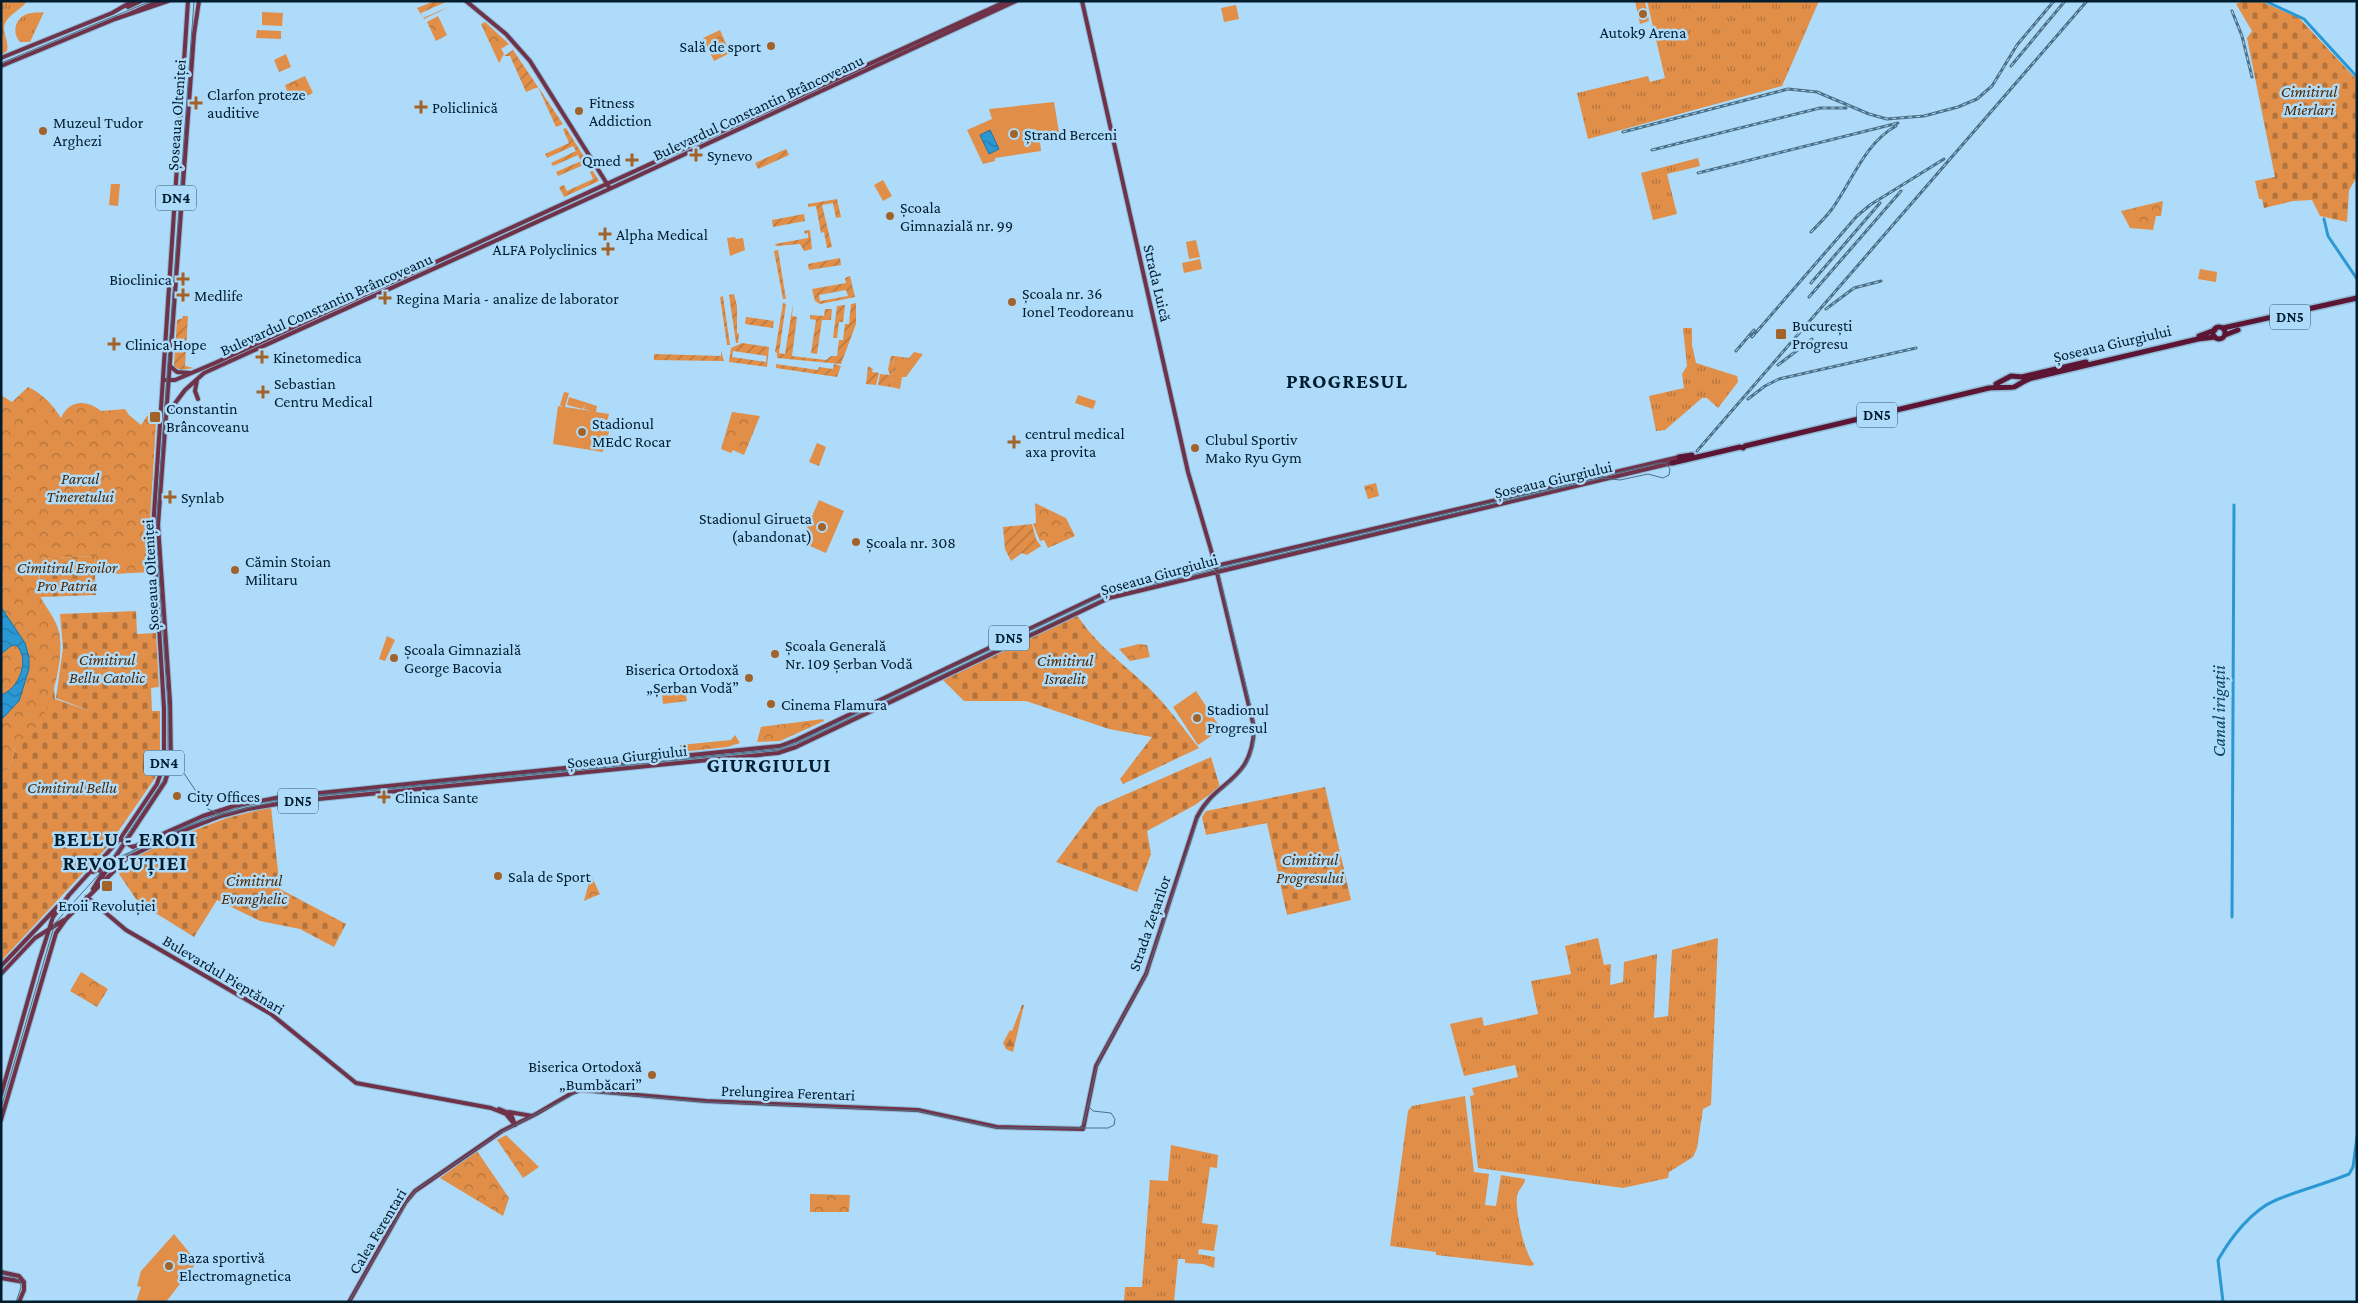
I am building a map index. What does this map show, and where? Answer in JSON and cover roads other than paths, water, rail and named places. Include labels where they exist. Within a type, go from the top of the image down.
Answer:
[{"type":"highway","name":"Șoseaua Giurgiului","points":[[1672,463],[1999,383],[2010,377],[2204,334],[2218,327],[2223,328],[2357,300]]},
{"type":"highway","name":"Șoseaua Giurgiului","points":[[1679,457],[1742,445],[1989,388],[2013,387],[2034,378],[2169,346],[2215,337],[2220,339],[2237,330],[2357,300]]},
{"type":"highway","points":[[2223,328],[2225,335]]},
{"type":"highway","points":[[2214,330],[2215,337]]},
{"type":"highway","points":[[2015,377],[2017,384]]},
{"type":"highway","points":[[2007,379],[2009,386]]},
{"type":"main road","points":[[112,13],[133,1]]},
{"type":"main road","points":[[1,58],[141,1]]},
{"type":"main road","points":[[1,66],[115,19],[160,2],[170,1]]},
{"type":"main road","points":[[184,1],[188,17]]},
{"type":"main road","name":"Șoseaua Olteniței","points":[[69,895],[120,839],[158,782],[165,758],[164,694],[153,539],[188,1]]},
{"type":"main road","name":"Șoseaua Olteniței","points":[[89,895],[110,867],[165,782],[171,763],[170,702],[158,530],[194,34],[199,1]]},
{"type":"main road","points":[[466,1],[499,28],[524,54],[609,187]]},
{"type":"main road","name":"Bulevardul Constantin Brâncoveanu","points":[[986,14],[1007,1]]},
{"type":"main road","name":"Bulevardul Constantin Brâncoveanu","points":[[167,414],[176,400],[199,376],[1016,1]]},
{"type":"main road","name":"Strada Luică","points":[[1082,1],[1187,467],[1216,568],[1253,721],[1254,734]]},
{"type":"main road","points":[[18,52],[20,59]]},
{"type":"main road","name":"Bulevardul Constantin Brâncoveanu","points":[[169,381],[192,373],[508,233]]},
{"type":"main road","points":[[170,366],[179,372],[192,373]]},
{"type":"main road","points":[[198,399],[195,388],[199,376]]},
{"type":"main road","points":[[163,380],[169,381]]},
{"type":"main road","name":"Șoseaua Giurgiului","points":[[89,895],[127,858],[190,828],[242,810],[314,800],[738,758],[784,751],[1105,599],[1216,568],[1679,457]]},
{"type":"main road","name":"Șoseaua Giurgiului","points":[[137,846],[203,816],[234,806],[281,797],[780,746],[1099,595],[1672,463]]},
{"type":"main road","points":[[1602,474],[1603,480]]},
{"type":"main road","name":"Strada Zețarilor","points":[[1083,1129],[1096,1066],[1146,974],[1197,817],[1207,803],[1240,771],[1249,754],[1254,734]]},
{"type":"main road","points":[[129,836],[132,843],[137,846]]},
{"type":"main road","points":[[120,839],[131,847],[137,846]]},
{"type":"main road","points":[[1,1120],[52,940],[67,918],[89,895],[102,872],[96,870],[85,878]]},
{"type":"main road","points":[[1,1095],[53,917],[69,895]]},
{"type":"main road","points":[[1,966],[69,895]]},
{"type":"main road","name":"Bulevardul Pieptănari","points":[[89,895],[126,930],[271,1014],[356,1083],[491,1108],[506,1113],[515,1125]]},
{"type":"main road","points":[[60,907],[60,914],[67,918]]},
{"type":"main road","points":[[1,974],[35,938],[67,918]]},
{"type":"main road","name":"Prelungirea Ferentari","points":[[508,1128],[572,1093],[583,1090],[700,1101],[918,1110],[1001,1128],[1076,1127],[1083,1129]]},
{"type":"main road","points":[[508,1128],[506,1113],[532,1116]]},
{"type":"main road","points":[[1076,1127],[1084,1120]]},
{"type":"main road","name":"Calea Ferentari","points":[[348,1302],[405,1203],[413,1193],[508,1128]]},
{"type":"main road","points":[[1,1272],[19,1276],[24,1282],[24,1290],[19,1302]]},
{"type":"main road","points":[[1,1278],[24,1282]]},
{"type":"water","points":[[990,130],[999,149],[989,154],[980,135]]},
{"type":"water","points":[[1,607],[25,643],[29,657],[29,669],[19,701],[1,720],[1,695],[13,687],[18,680],[23,665],[23,658],[16,645],[11,646],[1,654]]},
{"type":"waterway","points":[[2265,1],[2304,19],[2357,77]]},
{"type":"waterway","points":[[2324,219],[2328,236],[2357,279]]},
{"type":"waterway","name":"Canal irigații","points":[[2232,917],[2234,505]]},
{"type":"waterway","points":[[2223,1302],[2218,1260],[2229,1242],[2251,1217],[2267,1205],[2285,1196],[2349,1174],[2353,1167],[2357,1137]]},
{"type":"tram line","points":[[1,63],[151,1]]},
{"type":"tram line","points":[[1,1108],[55,923],[108,864],[163,781],[168,765],[168,707],[156,530],[194,1]]},
{"type":"tram line","points":[[103,867],[115,859],[173,832],[203,819],[234,809],[266,802],[299,797],[778,749],[799,741],[1113,592],[1659,463],[1666,463],[1670,469],[1669,475],[1663,478],[1648,474],[1620,480],[1603,478],[1113,594],[800,742],[779,750],[298,798],[240,810],[204,821],[148,844],[104,868]]},
{"type":"tram line","points":[[349,1302],[406,1203],[416,1190],[502,1132],[580,1091],[706,1102],[918,1111],[997,1128],[1108,1128],[1114,1125],[1115,1119],[1111,1113],[1093,1111],[1088,1106],[1096,1069],[1101,1056],[1146,975],[1198,819],[1206,805],[1244,768],[1254,741],[1254,721],[1219,575],[1208,569]]},
{"type":"tram line","points":[[169,751],[208,809],[219,814]]},
{"type":"tram line","points":[[1079,1128],[1084,1123],[1088,1104]]},
{"type":"tram line","points":[[1,1274],[20,1281],[21,1287],[16,1302]]},
{"type":"railway","points":[[1623,132],[1788,89],[1817,92],[1869,114],[1887,119],[1924,116],[1958,107],[1977,99],[1992,86],[2017,45],[2054,1]]},
{"type":"railway","points":[[2011,66],[2065,1]]},
{"type":"railway","points":[[1697,451],[2087,1]]},
{"type":"railway","points":[[2232,11],[2242,36],[2252,77]]},
{"type":"railway","points":[[1652,150],[1820,108],[1846,108]]},
{"type":"railway","points":[[1698,173],[1898,123]]},
{"type":"railway","points":[[1811,232],[1832,209],[1867,152],[1885,133],[1896,126]]},
{"type":"railway","points":[[1752,337],[1857,216],[1870,205],[1944,159]]},
{"type":"railway","points":[[1809,297],[1901,191]]},
{"type":"railway","points":[[1811,283],[1880,203]]},
{"type":"railway","points":[[1826,309],[1854,288],[1881,281]]},
{"type":"railway","points":[[1736,351],[1754,330]]},
{"type":"railway","points":[[1778,365],[1812,339]]},
{"type":"railway","points":[[1748,399],[1765,386],[1779,379],[1916,348]]},
{"type":"place","name":"Autok9 Arena","points":[[1643,14]]},
{"type":"place","name":"Sală de sport","points":[[771,46]]},
{"type":"place","name":"Clarfon proteze auditive","points":[[196,103]]},
{"type":"place","name":"Policlinică","points":[[421,107]]},
{"type":"place","name":"Fitness Addiction","points":[[579,111]]},
{"type":"place","name":"Muzeul Tudor Arghezi","points":[[43,131]]},
{"type":"place","name":"Ștrand Berceni","points":[[1014,134]]},
{"type":"place","name":"Synevo","points":[[696,155]]},
{"type":"place","name":"Qmed","points":[[632,160]]},
{"type":"place","name":"Școala Gimnazială nr. 99","points":[[890,216]]},
{"type":"place","name":"Alpha Medical","points":[[605,234]]},
{"type":"place","name":"ALFA Polyclinics","points":[[608,249]]},
{"type":"place","name":"Bioclinica","points":[[183,279]]},
{"type":"place","name":"Medlife","points":[[183,295]]},
{"type":"place","name":"Regina Maria - analize de laborator","points":[[385,298]]},
{"type":"place","name":"Școala nr. 36 Ionel Teodoreanu","points":[[1012,302]]},
{"type":"place","name":"București Progresu","points":[[1781,334]]},
{"type":"place","name":"Clinica Hope","points":[[114,344]]},
{"type":"place","name":"Kinetomedica","points":[[262,357]]},
{"type":"place","name":"Sebastian Centru Medical","points":[[263,392]]},
{"type":"place","name":"Constantin Brâncoveanu","points":[[155,417]]},
{"type":"place","name":"Stadionul MEdC Rocar","points":[[582,432]]},
{"type":"place","name":"centrul medical axa provita","points":[[1014,442]]},
{"type":"place","name":"Clubul Sportiv Mako Ryu Gym","points":[[1195,448]]},
{"type":"place","name":"Synlab","points":[[170,497]]},
{"type":"place","name":"Stadionul Girueta (abandonat)","points":[[822,527]]},
{"type":"place","name":"Școala nr. 308","points":[[856,542]]},
{"type":"place","name":"Cămin Stoian Militaru","points":[[235,570]]},
{"type":"place","name":"Școala Generală Nr. 109 Șerban Vodă","points":[[775,654]]},
{"type":"place","name":"Școala Gimnazială George Bacovia","points":[[394,658]]},
{"type":"place","name":"Biserica Ortodoxă „Șerban Vodă”","points":[[749,678]]},
{"type":"place","name":"Cinema Flamura","points":[[771,704]]},
{"type":"place","name":"Stadionul Progresul","points":[[1197,718]]},
{"type":"place","name":"City Offices","points":[[177,796]]},
{"type":"place","name":"Clinica Sante","points":[[384,797]]},
{"type":"place","name":"Sala de Sport","points":[[498,876]]},
{"type":"place","name":"Eroii Revoluției","points":[[107,886]]},
{"type":"place","name":"Biserica Ortodoxă „Bumbăcari”","points":[[652,1075]]},
{"type":"place","name":"Baza sportivă Electromagnetica","points":[[169,1266]]},
{"type":"district","name":"PROGRESUL","points":[[1347,381]]},
{"type":"district","name":"GIURGIULUI","points":[[769,765]]},
{"type":"district","name":"BELLU - EROII REVOLUȚIEI","points":[[125,851]]},
{"type":"park label","name":"Cimitirul Mierlari","points":[[2309,100]]},
{"type":"park label","name":"Parcul Tineretului","points":[[80,487]]},
{"type":"park label","name":"Cimitirul Eroilor Pro Patria","points":[[67,576]]},
{"type":"park label","name":"Cimitirul Bellu Catolic","points":[[107,668]]},
{"type":"park label","name":"Cimitirul Israelit","points":[[1065,669]]},
{"type":"park label","name":"Cimitirul Bellu","points":[[72,787]]},
{"type":"park label","name":"Cimitirul Progresului","points":[[1310,868]]},
{"type":"park label","name":"Cimitirul Evanghelic","points":[[254,889]]}]
